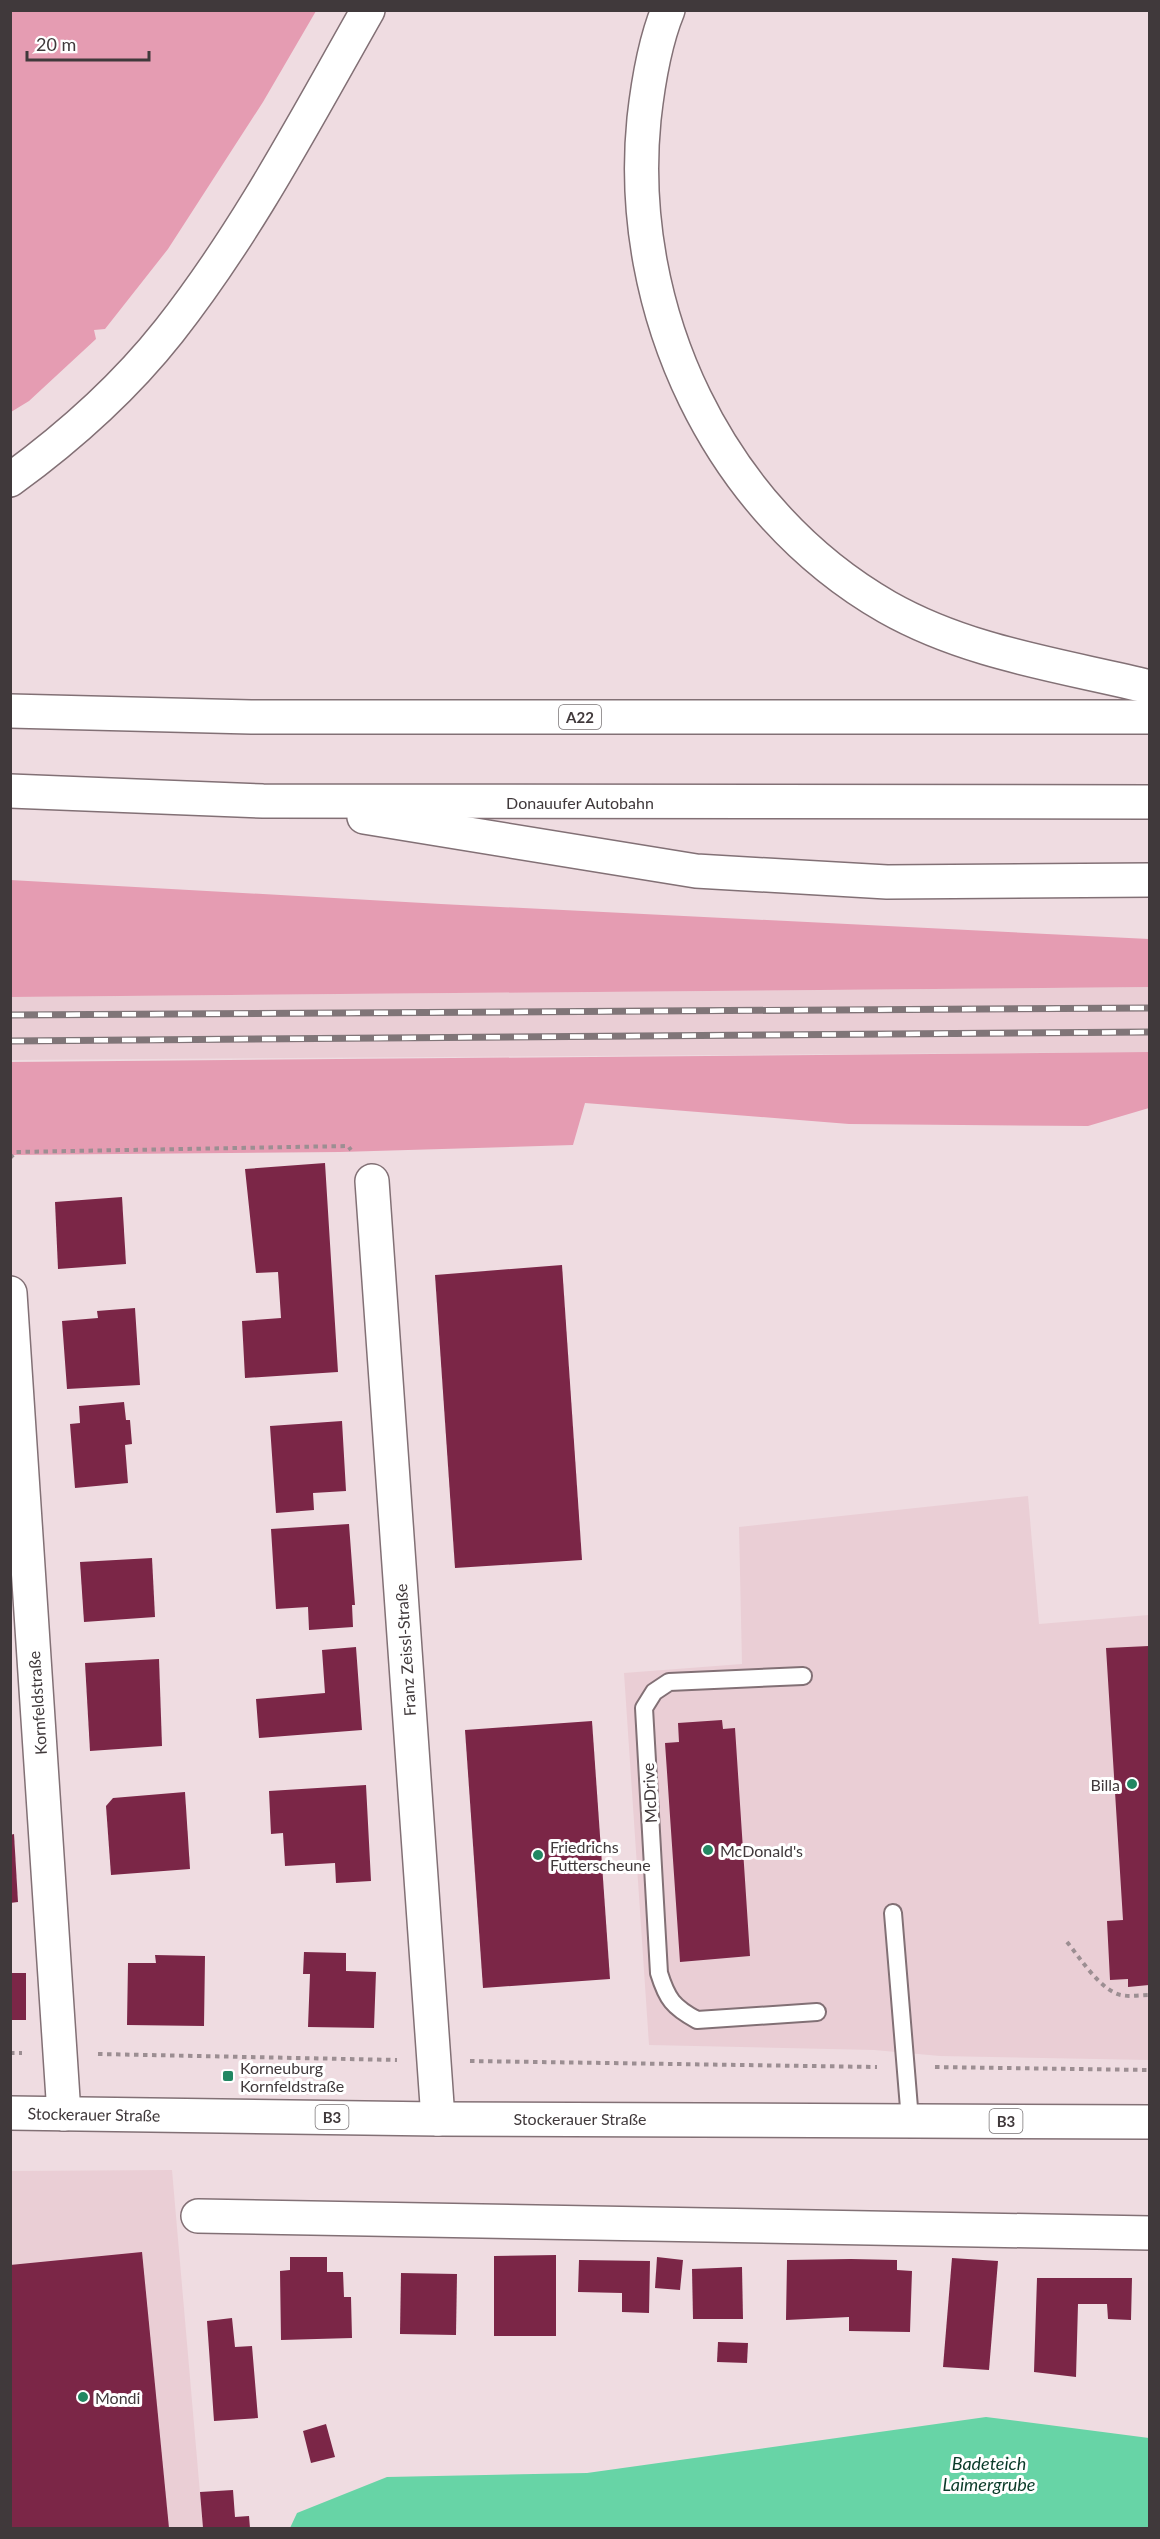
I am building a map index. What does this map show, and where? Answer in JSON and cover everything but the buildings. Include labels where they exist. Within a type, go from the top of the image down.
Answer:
[{"type":"main road","points":[[10,480],[47,453],[87,419],[168,332],[210,276],[260,197],[368,10]]},
{"type":"main road","points":[[668,10],[648,81],[641,150],[644,230],[658,303],[665,323],[683,373],[705,421],[721,447],[776,516],[809,550],[852,585],[888,607],[930,629],[1001,654],[1047,662],[1149,687]]},
{"type":"main road","name":"A22","points":[[10,711],[251,717],[1149,717]]},
{"type":"main road","name":"Donauufer Autobahn","points":[[10,791],[263,801],[1149,802]]},
{"type":"main road","points":[[263,801],[696,872],[887,882],[1149,880]]},
{"type":"main road","name":"Franz Zeissl-Straße","points":[[372,1181],[438,2119]]},
{"type":"main road","name":"Kornfeldstraße","points":[[10,1293],[64,2114]]},
{"type":"main road","name":"Stockerauer Straße","points":[[10,2113],[438,2119],[1149,2122]]},
{"type":"main road","points":[[198,2216],[1149,2234]]},
{"type":"lane","name":"McDrive","points":[[803,1676],[669,1682],[654,1692],[644,1708],[659,1973],[666,1995],[680,2011],[697,2020],[818,2012]]},
{"type":"lane","points":[[893,1913],[910,2120]]},
{"type":"path","points":[[10,1158],[16,1152],[348,1146],[372,1181]]},
{"type":"path","points":[[1067,1942],[1094,1976],[1112,1992],[1122,1996],[1149,1995]]},
{"type":"path","points":[[905,2067],[1149,2070]]},
{"type":"shaded area","points":[[10,11],[316,11],[263,102],[168,249],[105,329],[94,330],[96,339],[29,401],[11,412]]},
{"type":"shaded area","points":[[10,880],[1149,939],[1149,987],[11,997]]},
{"type":"shaded area","points":[[1149,987],[1149,1052],[11,1060],[10,997]]},
{"type":"shaded area","points":[[1149,1052],[1149,1108],[1088,1126],[849,1124],[585,1103],[573,1145],[340,1152],[11,1155],[11,1062]]},
{"type":"shaded area","points":[[1028,1496],[1039,1624],[1149,1615],[1149,2060],[940,2056],[874,2050],[649,2045],[624,1673],[742,1664],[739,1527]]},
{"type":"shaded area","name":"Mondi","points":[[172,2170],[203,2528],[11,2528],[10,2171]]},
{"type":"water","name":"Badeteich Laimergrube","points":[[986,2417],[1149,2438],[1149,2528],[290,2528],[297,2513],[387,2477],[587,2473]]},
{"type":"railway","points":[[10,1015],[1150,1008]]},
{"type":"railway","points":[[10,1041],[1150,1032]]},
{"type":"place","name":"Billa","points":[[1132,1784]]},
{"type":"place","name":"McDonald's","points":[[708,1850]]},
{"type":"place","name":"Friedrichs Futterscheune","points":[[538,1855]]},
{"type":"place","name":"Korneuburg Kornfeldstraße","points":[[228,2076]]},
{"type":"place","name":"Mondi","points":[[83,2397]]}]
